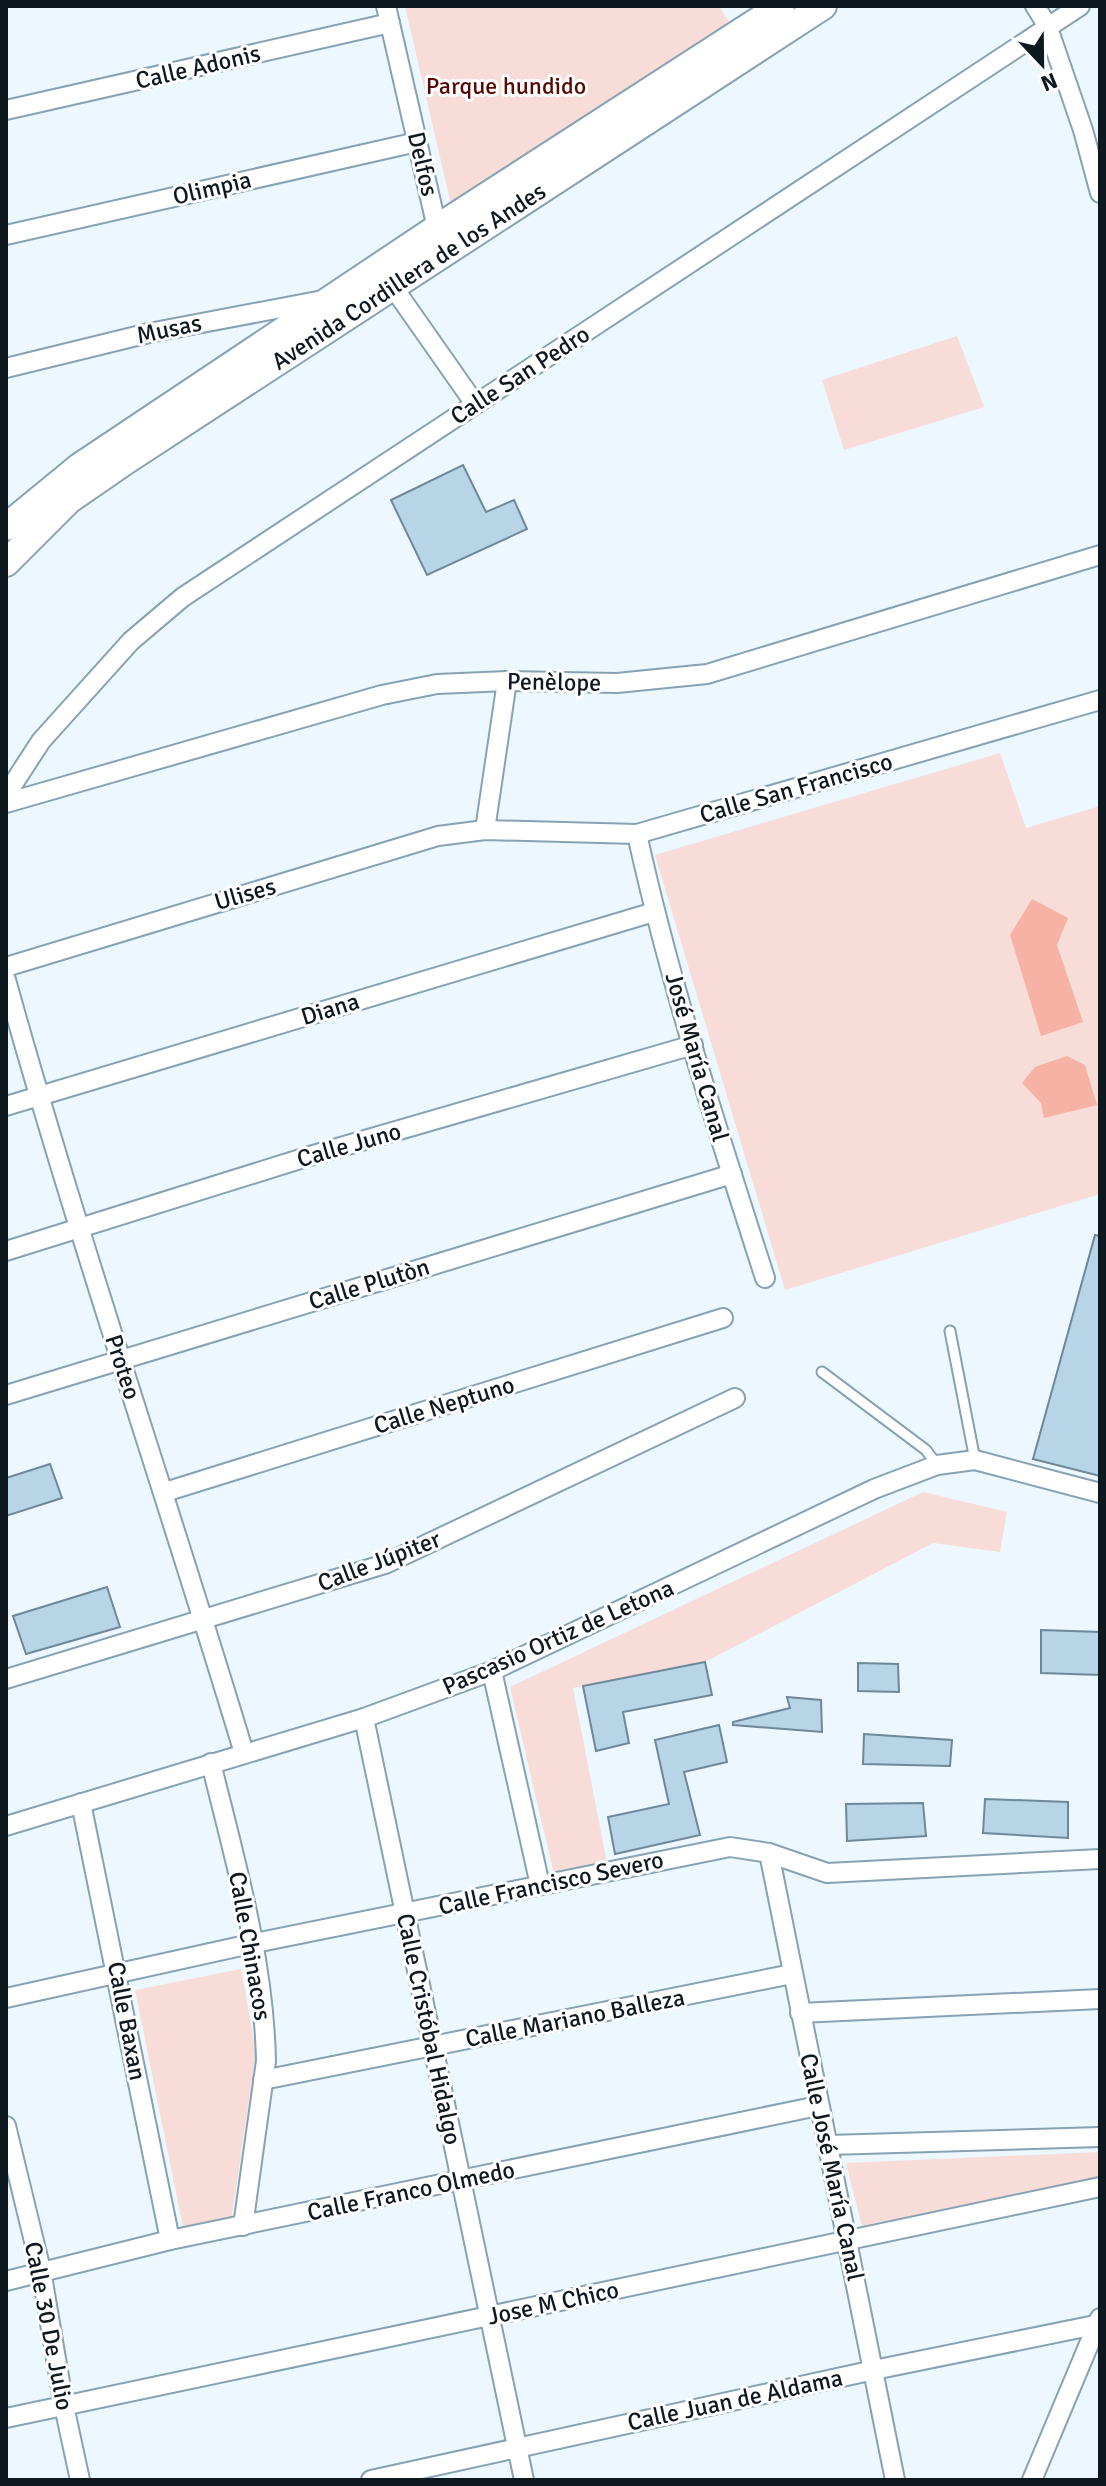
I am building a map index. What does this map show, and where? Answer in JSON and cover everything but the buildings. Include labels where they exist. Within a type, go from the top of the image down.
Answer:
[{"type":"street","name":"Avenida Cordillera de los Andes","points":[[6,527],[79,467],[437,228],[781,6]]},
{"type":"street","name":"Avenida Cordillera de los Andes","points":[[6,563],[69,500],[823,6]]},
{"type":"street","points":[[1035,6],[1047,25],[1091,128],[1100,193]]},
{"type":"street","name":"Calle San Pedro","points":[[6,795],[41,741],[131,641],[155,618],[194,589],[1080,6]]},
{"type":"street","name":"Delfos","points":[[388,14],[437,228]]},
{"type":"street","name":"Calle Adonis","points":[[6,110],[388,14]]},
{"type":"street","name":"Olimpia","points":[[6,235],[417,142]]},
{"type":"street","points":[[393,287],[475,404]]},
{"type":"street","name":"Musas","points":[[6,368],[149,333],[333,298]]},
{"type":"street","name":"Penèlope","points":[[6,803],[382,695],[437,684],[507,681],[617,683],[707,674],[1100,555]]},
{"type":"street","points":[[485,830],[507,681]]},
{"type":"street","name":"Calle San Francisco","points":[[485,830],[637,834],[1100,700]]},
{"type":"street","name":"Ulises","points":[[6,967],[438,836],[485,830]]},
{"type":"street","name":"José María Canal","points":[[637,834],[654,912],[765,1278]]},
{"type":"street","name":"Diana","points":[[6,1106],[654,912]]},
{"type":"street","name":"Proteo","points":[[6,980],[38,1096],[165,1492],[244,1753]]},
{"type":"street","name":"Calle Juno","points":[[6,1251],[313,1155],[693,1045]]},
{"type":"street","name":"Calle Plutòn","points":[[6,1395],[732,1174]]},
{"type":"street","name":"Calle Neptuno","points":[[165,1492],[723,1318]]},
{"type":"street","name":"Calle Júpiter","points":[[6,1679],[385,1564],[735,1398]]},
{"type":"street","name":"Pascasio Ortiz de Letona","points":[[6,1826],[364,1718],[492,1671],[874,1489],[937,1465],[975,1460],[1100,1493]]},
{"type":"street","points":[[492,1671],[540,1885]]},
{"type":"street","name":"Calle Cristóbal Hidalgo","points":[[364,1718],[524,2480]]},
{"type":"street","name":"Calle Chinacos","points":[[211,1763],[255,1943],[266,2034],[263,2080],[243,2226]]},
{"type":"street","name":"Calle Baxan","points":[[81,1803],[170,2240]]},
{"type":"street","name":"Calle Francisco Severo","points":[[6,1998],[255,1943],[730,1847],[769,1853],[827,1873],[1100,1859]]},
{"type":"street","name":"Calle José María Canal","points":[[769,1853],[895,2480]]},
{"type":"street","name":"Calle Mariano Balleza","points":[[263,2080],[792,1974]]},
{"type":"street","points":[[800,2013],[1100,1999]]},
{"type":"street","name":"Calle Franco Olmedo","points":[[6,2281],[170,2240],[818,2106]]},
{"type":"street","name":"Calle 30 De Julio","points":[[7,2136],[41,2270],[80,2480]]},
{"type":"street","points":[[828,2145],[1100,2137]]},
{"type":"street","name":"Jose M Chico","points":[[6,2418],[1100,2187]]},
{"type":"street","points":[[1032,2480],[1099,2322]]},
{"type":"street","name":"Calle Juan de Aldama","points":[[371,2480],[1099,2322]]},
{"type":"lane","points":[[950,1331],[975,1460]]},
{"type":"lane","points":[[822,1372],[926,1450],[937,1465]]},
{"type":"green space","name":"Parque hundido","points":[[405,6],[719,6],[734,30],[452,209]]},
{"type":"green space","points":[[957,336],[984,407],[844,450],[822,380]]},
{"type":"green space","points":[[1000,753],[1026,828],[1100,806],[1100,1194],[785,1290],[655,855]]},
{"type":"green space","points":[[923,1492],[1007,1512],[1000,1552],[933,1543],[705,1662],[573,1688],[607,1863],[554,1874],[510,1687]]},
{"type":"green space","points":[[241,1969],[256,2053],[231,2221],[184,2232],[135,1990]]},
{"type":"green space","points":[[1100,2152],[1100,2178],[862,2226],[846,2163]]},
{"type":"shaded area","points":[[1032,899],[1068,918],[1057,945],[1083,1022],[1041,1036],[1010,935]]},
{"type":"shaded area","points":[[1067,1056],[1085,1065],[1097,1105],[1044,1118],[1041,1103],[1022,1083],[1035,1067]]}]
